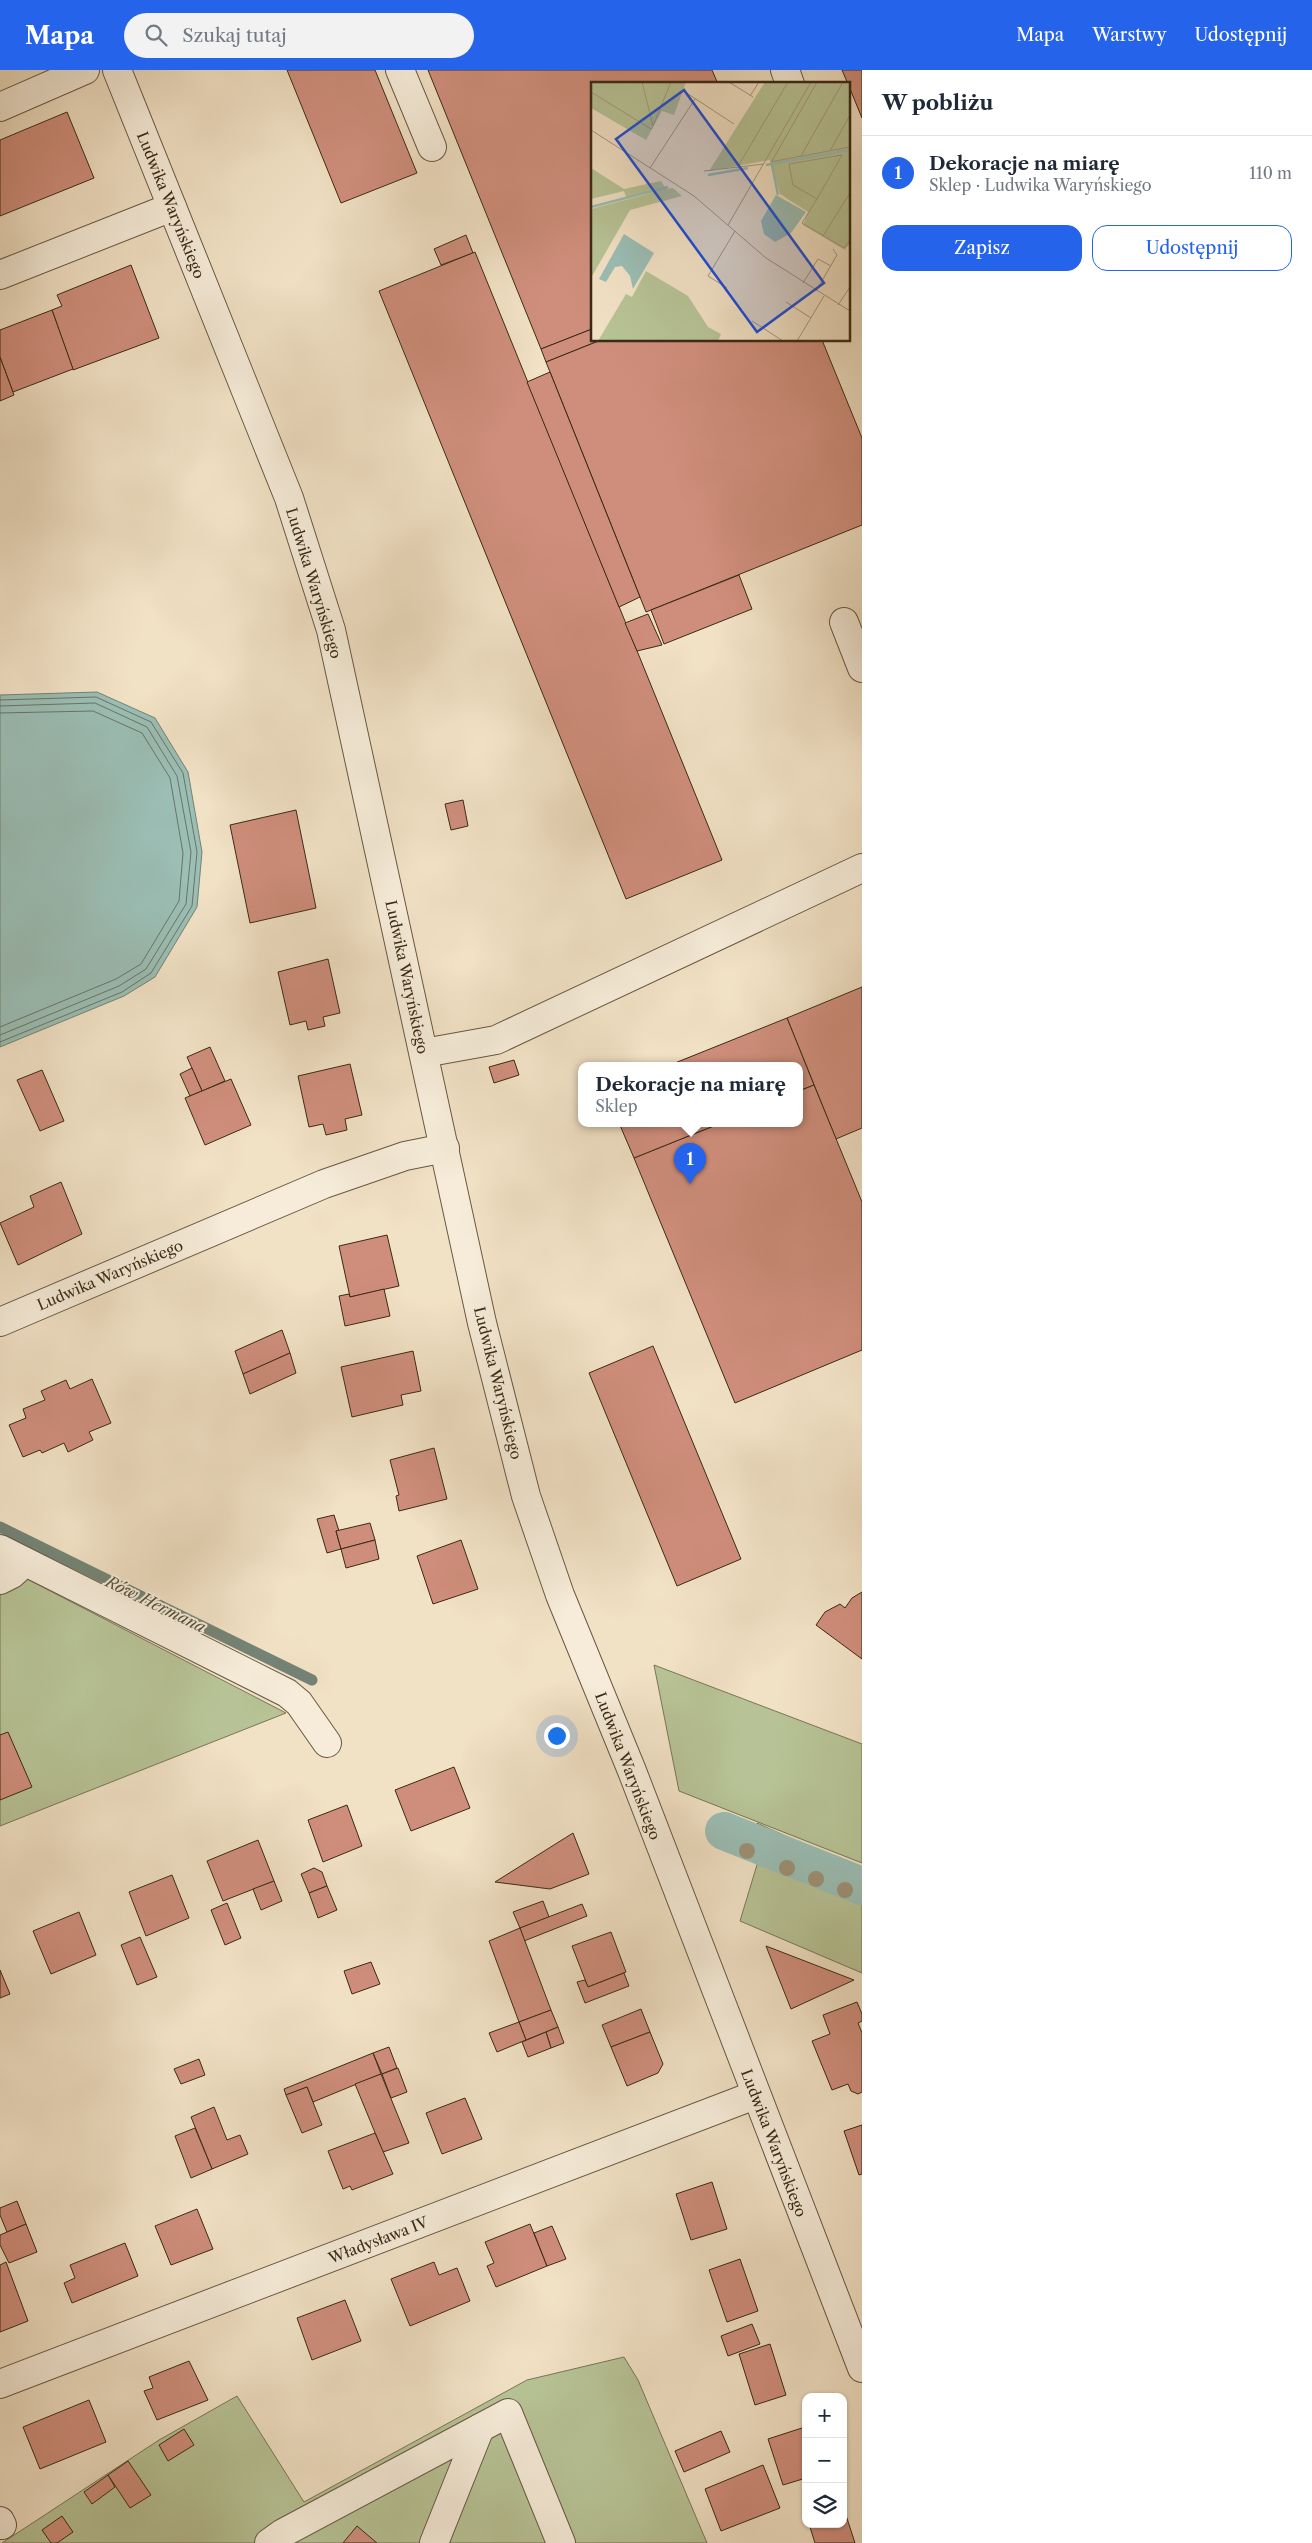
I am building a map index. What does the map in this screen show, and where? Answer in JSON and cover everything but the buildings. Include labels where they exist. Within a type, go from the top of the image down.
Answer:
[{"type":"street","points":[[0,107],[85,70]]},
{"type":"street","name":"Ludwika Waryńskiego","points":[[117,70],[289,498],[331,630],[482,1323],[526,1496],[560,1595],[632,1771],[755,2095],[862,2368]]},
{"type":"street","points":[[400,70],[432,147]]},
{"type":"street","points":[[785,70],[789,82]]},
{"type":"street","points":[[0,275],[172,207]]},
{"type":"street","points":[[844,622],[862,668]]},
{"type":"street","points":[[424,1053],[496,1040],[862,868]]},
{"type":"street","name":"Ludwika Waryńskiego","points":[[0,1322],[324,1184],[405,1156],[445,1148]]},
{"type":"street","points":[[0,1549],[287,1692],[299,1703],[327,1743]]},
{"type":"street","points":[[0,1580],[12,1574],[25,1562]]},
{"type":"street","name":"Władysława IV","points":[[0,2384],[755,2095]]},
{"type":"street","points":[[269,2543],[283,2533],[508,2413],[561,2543]]},
{"type":"street","points":[[434,2543],[480,2428]]},
{"type":"green space","points":[[0,1565],[286,1713],[0,1826]]},
{"type":"green space","points":[[654,1665],[862,1744],[862,1863],[679,1791]]},
{"type":"green space","points":[[757,1823],[862,1871],[862,1973],[740,1921],[763,1845]]},
{"type":"green space","points":[[624,2357],[638,2380],[707,2543],[2,2543],[159,2440],[237,2396],[304,2502],[527,2380]]},
{"type":"water","points":[[97,692],[155,718],[188,772],[202,852],[197,907],[155,977],[124,996],[0,1047],[0,695]]},
{"type":"waterway","name":"Rów Hermana","points":[[0,1527],[312,1680]]},
{"type":"waterway","name":"Rów Hermana","points":[[724,1831],[862,1886]]},
{"type":"place","name":"Dekoracje na miarę","points":[[690,1184]]}]
